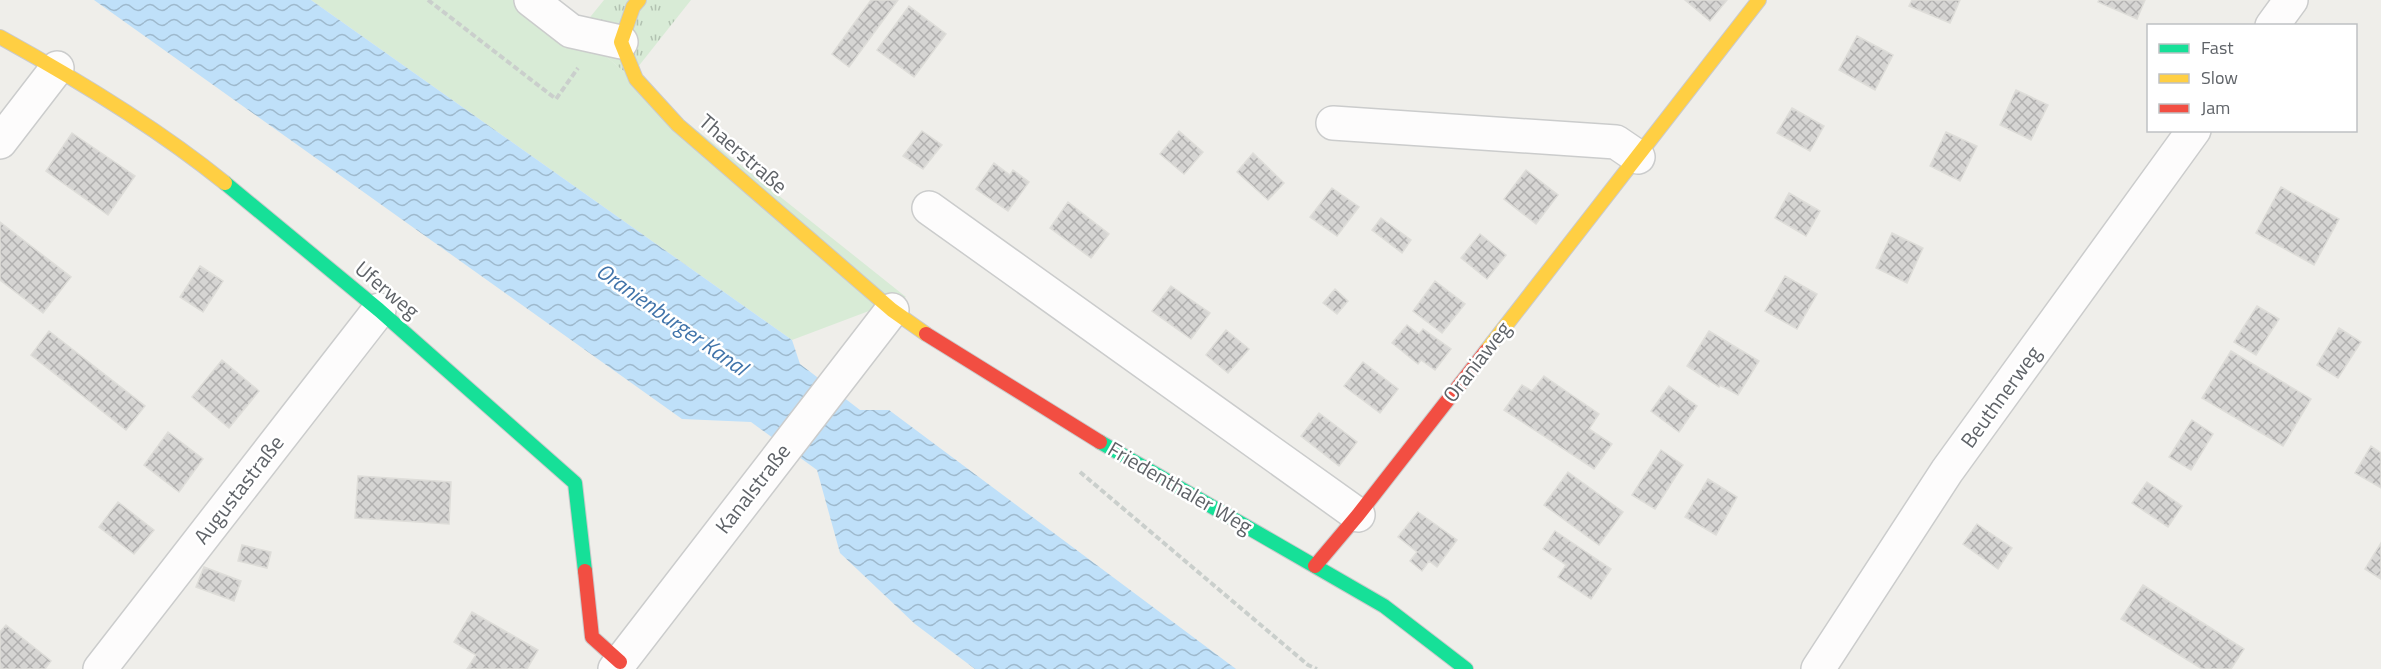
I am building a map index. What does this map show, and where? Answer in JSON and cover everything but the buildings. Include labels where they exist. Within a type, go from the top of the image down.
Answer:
[{"type":"street","points":[[531,0],[572,31],[621,42],[633,7],[639,0]]},
{"type":"street","name":"Oraniaweg","points":[[1315,566],[1358,515],[1759,0]]},
{"type":"street","points":[[2273,24],[2291,0]]},
{"type":"street","name":"Uferweg","points":[[0,38],[57,68],[187,152],[379,310],[575,483],[592,637],[617,666]]},
{"type":"street","name":"Thaerstraße","points":[[621,42],[636,79],[678,124],[892,310]]},
{"type":"street","points":[[0,142],[57,68]]},
{"type":"street","points":[[1333,123],[1616,142],[1638,157]]},
{"type":"street","name":"Beuthnerweg","points":[[1818,669],[1947,471],[2193,132]]},
{"type":"street","points":[[929,208],[1358,515]]},
{"type":"street","name":"Augustastraße","points":[[100,669],[379,310]]},
{"type":"street","name":"Kanalstraße","points":[[617,666],[892,310]]},
{"type":"street","name":"Friedenthaler Weg","points":[[892,310],[946,348],[1065,422],[1384,606],[1466,669]]},
{"type":"path","points":[[428,0],[556,99]]},
{"type":"path","points":[[1075,467],[1308,665],[1317,669]]},
{"type":"green space","points":[[311,0],[541,0],[630,77],[906,297],[792,340]]},
{"type":"green space","points":[[604,0],[691,0],[630,77],[578,32]]},
{"type":"water","name":"Oranienburger Kanal","points":[[94,0],[311,0],[792,340],[800,364],[860,410],[889,410],[1236,669],[975,669],[915,624],[840,553],[817,470],[751,422],[682,419]]},
{"type":"traffic: fast","points":[[225,183],[379,310],[575,483],[585,571]]},
{"type":"traffic: fast","points":[[1100,442],[1384,606],[1466,669]]},
{"type":"traffic: slow","points":[[639,0],[633,7],[621,42],[636,79],[678,125],[892,310],[926,334]]},
{"type":"traffic: slow","points":[[1486,351],[1759,0]]},
{"type":"traffic: slow","points":[[0,37],[116,105],[199,162],[225,183]]},
{"type":"traffic: jam","points":[[926,334],[1100,442]]},
{"type":"traffic: jam","points":[[1315,566],[1358,515],[1486,351]]},
{"type":"traffic: jam","points":[[585,571],[592,637],[620,662]]}]
